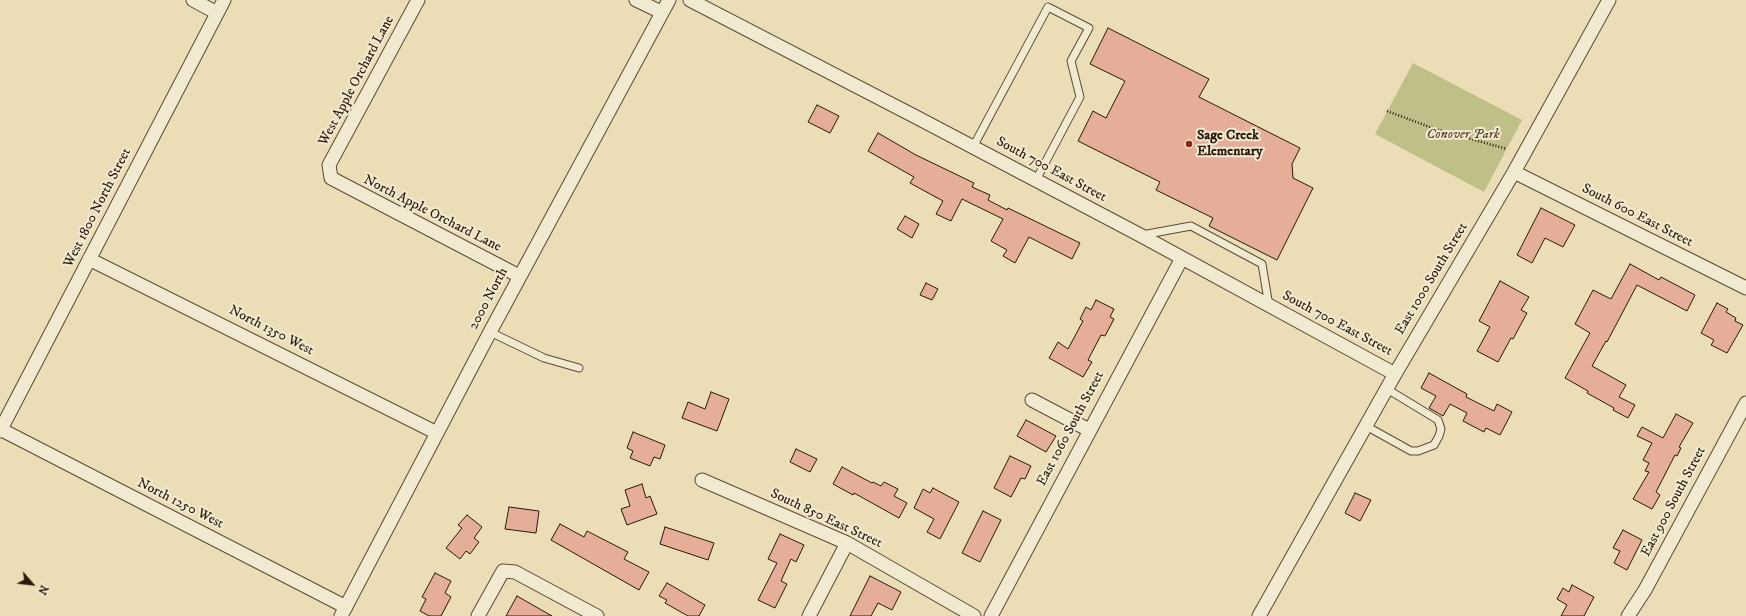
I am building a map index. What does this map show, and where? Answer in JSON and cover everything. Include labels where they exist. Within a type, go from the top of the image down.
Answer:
[{"type":"street","points":[[193,0],[217,13]]},
{"type":"street","name":"West 1800 North Street","points":[[0,430],[224,0]]},
{"type":"street","name":"West Apple Orchard Lane","points":[[331,178],[329,166],[418,0]]},
{"type":"street","points":[[636,0],[661,12]]},
{"type":"street","name":"2000 North","points":[[344,611],[519,276],[661,12],[669,0]]},
{"type":"street","name":"South 700 East Street","points":[[690,0],[1140,235],[1395,374]]},
{"type":"street","name":"East 1000 South Street","points":[[1259,616],[1395,374],[1514,172],[1608,0]]},
{"type":"street","name":"South 600 East Street","points":[[1514,172],[1746,288]]},
{"type":"street","name":"North Apple Orchard Lane","points":[[331,178],[519,276]]},
{"type":"street","name":"East 1060 South Street","points":[[990,616],[1182,258]]},
{"type":"street","name":"North 1350 West","points":[[89,259],[437,433]]},
{"type":"street","points":[[1032,400],[1089,430]]},
{"type":"street","name":"East 900 South Street","points":[[1628,616],[1644,590],[1746,403]]},
{"type":"street","name":"North 1250 West","points":[[0,430],[344,611]]},
{"type":"street","name":"South 850 East Street","points":[[702,480],[847,543],[974,616]]},
{"type":"street","points":[[809,616],[847,543]]},
{"type":"street","points":[[478,616],[502,571],[514,572],[597,616]]},
{"type":"lane","points":[[973,147],[1048,7],[1089,28],[1072,61],[1080,97],[1036,180]]},
{"type":"lane","points":[[1140,235],[1192,226],[1262,264],[1270,306]]},
{"type":"lane","points":[[490,332],[544,358],[579,368]]},
{"type":"lane","points":[[1366,426],[1411,451],[1418,451],[1434,445],[1440,436],[1441,429],[1438,420],[1387,389]]},
{"type":"path","points":[[1387,111],[1435,129],[1507,149]]},
{"type":"green space","name":"Conover Park","points":[[1413,63],[1522,120],[1484,192],[1375,134]]},
{"type":"building","name":"Sage Creek Elementary","points":[[1108,28],[1209,79],[1199,97],[1300,148],[1292,164],[1293,178],[1313,188],[1277,260],[1209,226],[1213,218],[1156,190],[1160,182],[1078,141],[1093,111],[1106,118],[1125,81],[1090,64]]},
{"type":"building","points":[[817,105],[839,116],[830,133],[808,122]]},
{"type":"building","points":[[878,133],[916,155],[974,183],[972,187],[990,195],[988,200],[1007,210],[1008,208],[1080,243],[1072,259],[1029,237],[1015,263],[1003,256],[1007,250],[991,241],[1003,219],[962,199],[951,221],[936,214],[943,201],[910,183],[914,177],[868,151]]},
{"type":"building","points":[[1541,208],[1575,225],[1563,247],[1545,238],[1532,263],[1517,255]]},
{"type":"building","points":[[905,216],[919,224],[912,238],[897,229]]},
{"type":"building","points":[[1630,264],[1659,280],[1661,277],[1695,295],[1687,311],[1637,285],[1607,342],[1606,341],[1592,366],[1626,385],[1619,397],[1635,405],[1628,418],[1613,410],[1614,408],[1587,393],[1588,391],[1565,378],[1590,333],[1575,324],[1593,290],[1611,299]]},
{"type":"building","points":[[1500,281],[1529,297],[1521,310],[1527,313],[1498,362],[1477,351],[1490,327],[1479,321]]},
{"type":"building","points":[[926,283],[938,289],[932,300],[920,295]]},
{"type":"building","points":[[1096,300],[1114,309],[1110,317],[1114,319],[1105,336],[1101,335],[1088,360],[1092,362],[1083,377],[1049,358],[1058,342],[1068,349],[1083,321],[1080,319],[1086,307],[1091,310]]},
{"type":"building","points":[[1717,303],[1728,309],[1726,312],[1736,318],[1735,321],[1743,325],[1727,353],[1711,345],[1714,340],[1701,333]]},
{"type":"building","points":[[1429,373],[1467,394],[1466,397],[1494,411],[1497,404],[1512,412],[1500,435],[1486,428],[1484,432],[1463,421],[1467,413],[1450,404],[1443,416],[1429,408],[1436,396],[1421,388]]},
{"type":"building","points":[[711,392],[729,399],[717,431],[682,418],[688,402],[705,409]]},
{"type":"building","points":[[1676,414],[1693,423],[1679,447],[1681,448],[1677,456],[1675,455],[1656,492],[1660,495],[1652,509],[1633,499],[1649,472],[1645,471],[1649,463],[1643,460],[1652,443],[1637,436],[1642,427],[1663,438]]},
{"type":"building","points":[[1026,420],[1056,436],[1046,452],[1017,436]]},
{"type":"building","points":[[633,432],[665,445],[660,459],[654,457],[650,466],[630,458],[633,451],[627,448]]},
{"type":"building","points":[[796,449],[817,459],[810,472],[790,462]]},
{"type":"building","points":[[1010,456],[1031,466],[1025,479],[1021,478],[1011,497],[994,488]]},
{"type":"building","points":[[842,467],[872,483],[873,482],[881,486],[884,482],[898,489],[894,496],[907,503],[899,518],[854,493],[853,495],[833,484]]},
{"type":"building","points":[[642,484],[646,498],[650,496],[657,514],[627,525],[621,509],[630,506],[625,490]]},
{"type":"building","points":[[933,488],[959,502],[940,539],[927,532],[934,519],[914,508],[923,489],[930,493]]},
{"type":"building","points":[[1355,493],[1371,500],[1360,521],[1345,513]]},
{"type":"building","points":[[509,507],[539,511],[536,533],[505,529]]},
{"type":"building","points":[[983,511],[1001,520],[980,562],[962,553]]},
{"type":"building","points":[[467,515],[482,527],[474,538],[479,542],[470,554],[466,551],[460,559],[446,548],[462,528],[458,525]]},
{"type":"building","points":[[560,524],[584,537],[587,531],[628,552],[624,559],[649,572],[639,590],[551,540]]},
{"type":"building","points":[[665,527],[714,543],[708,560],[660,544]]},
{"type":"building","points":[[1623,530],[1642,540],[1627,570],[1614,563],[1620,551],[1613,548]]},
{"type":"building","points":[[780,534],[804,545],[796,562],[791,559],[781,581],[787,584],[775,608],[758,600],[777,563],[768,559]]},
{"type":"building","points":[[435,573],[451,581],[445,593],[451,597],[441,616],[429,616],[420,611],[426,599],[422,597]]},
{"type":"building","points":[[870,576],[901,592],[892,610],[878,603],[871,616],[850,616]]},
{"type":"building","points":[[667,583],[705,605],[699,616],[688,616],[665,603],[667,600],[659,596]]},
{"type":"building","points":[[1572,585],[1594,597],[1584,616],[1561,616],[1567,605],[1557,599],[1563,588],[1569,592]]},
{"type":"building","points":[[517,596],[552,616],[506,616]]},
{"type":"place","name":"Sage Creek Elementary","points":[[1189,144]]}]
